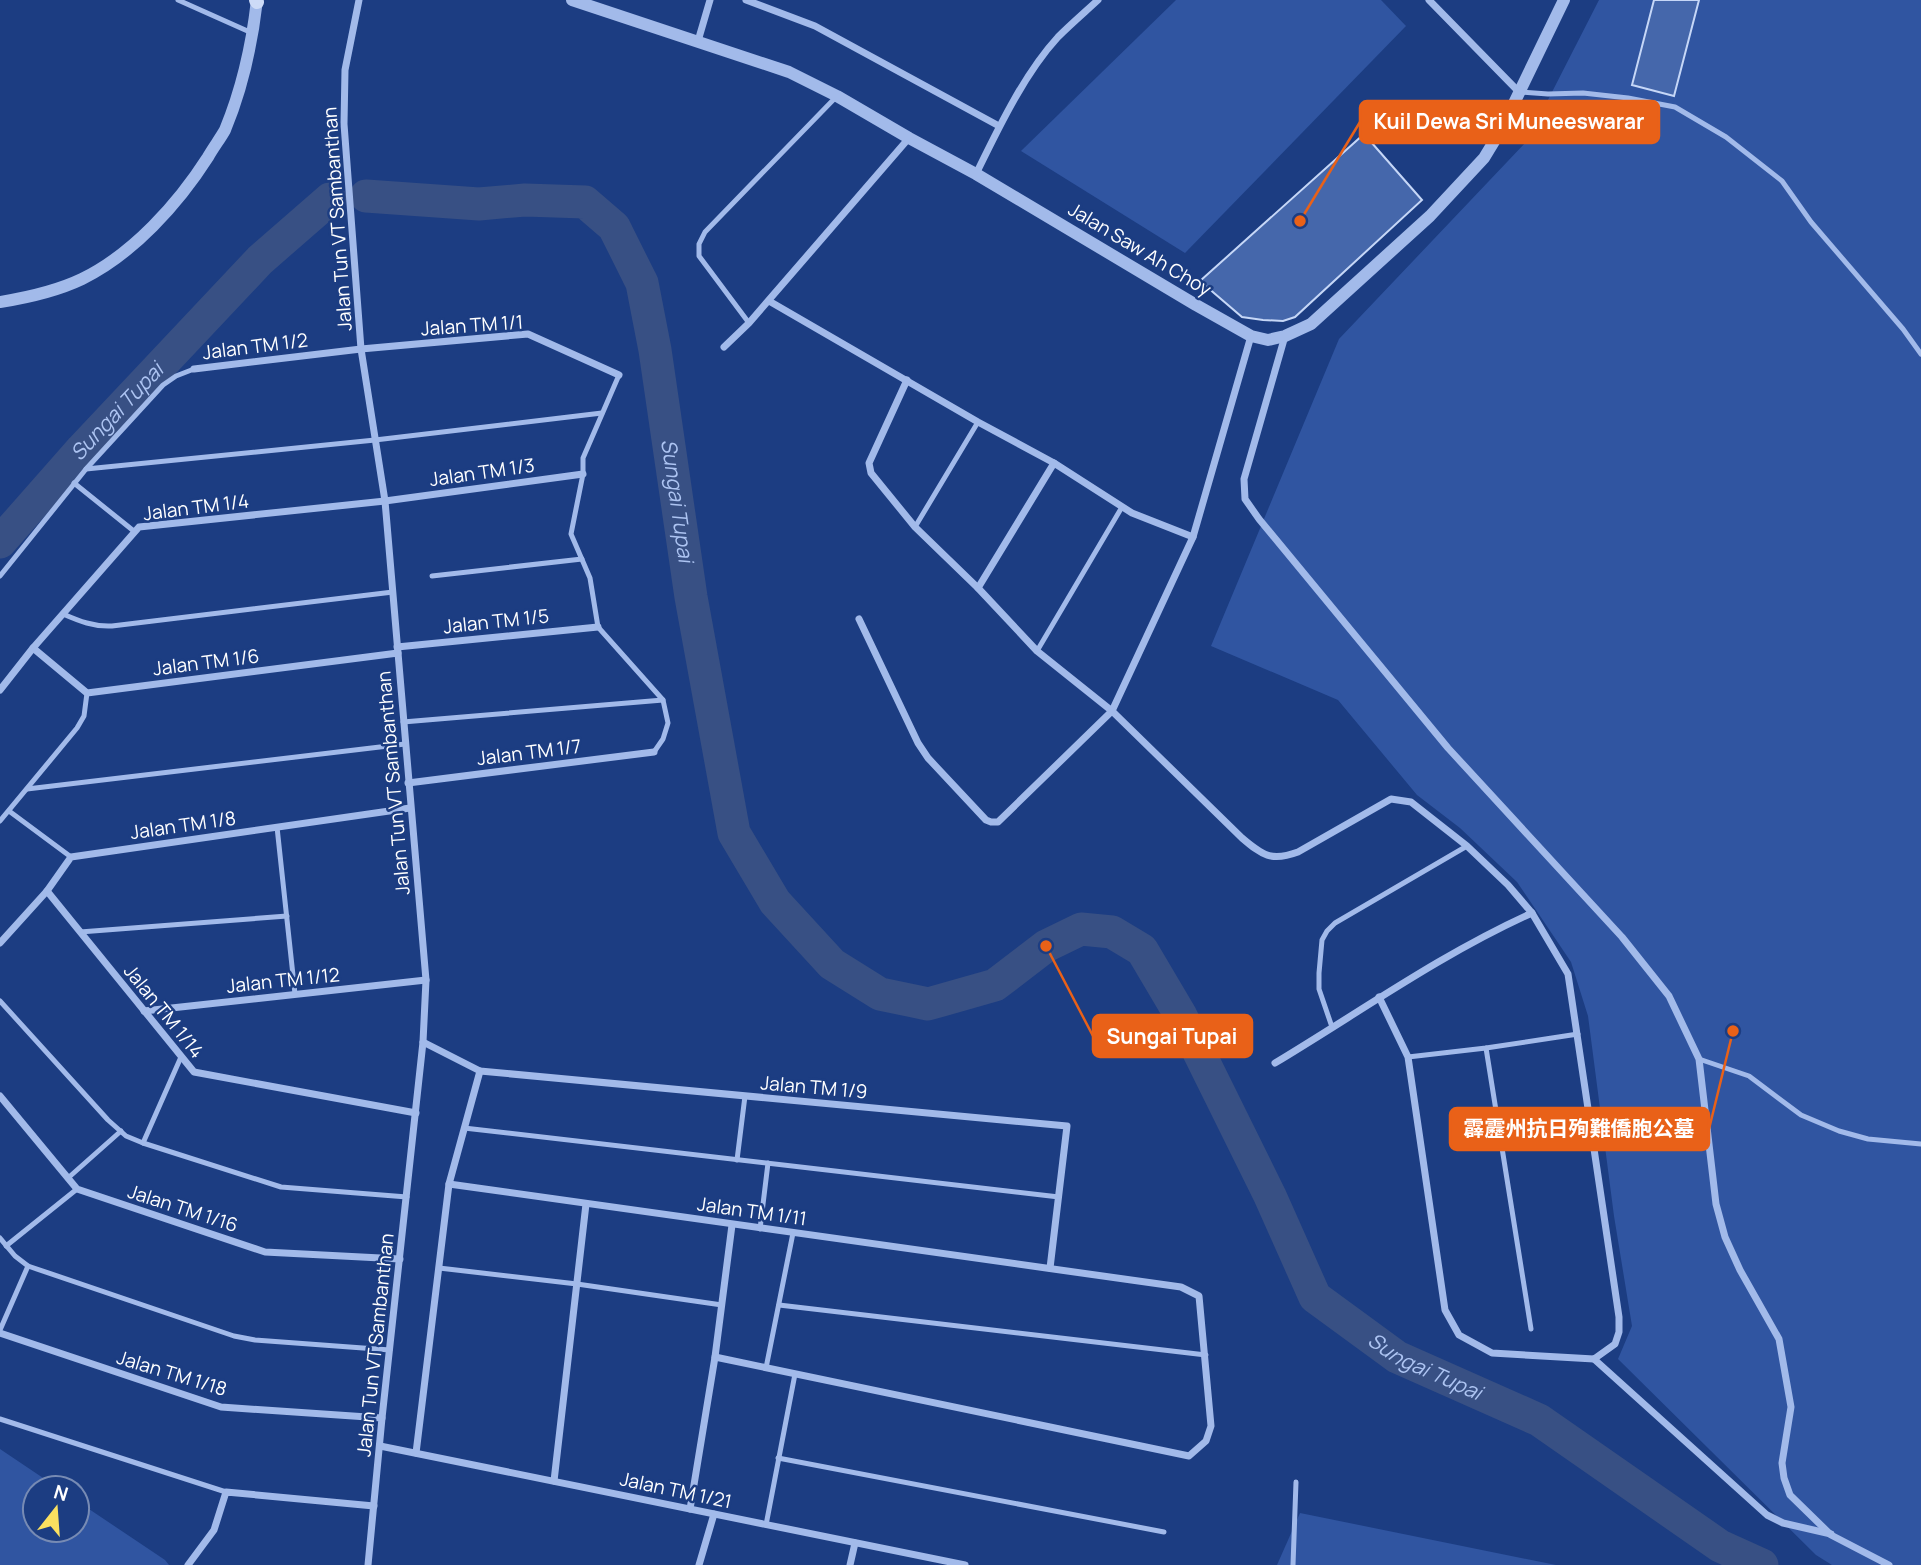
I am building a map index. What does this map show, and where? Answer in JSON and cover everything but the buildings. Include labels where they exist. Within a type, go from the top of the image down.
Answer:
[{"type":"street","name":"Jalan Tun VT Sambanthan","points":[[359,0],[345,70],[344,124],[361,349],[385,502],[426,981],[424,1042],[368,1565]]},
{"type":"street","name":"Jalan Saw Ah Choy","points":[[572,0],[789,72],[976,174],[1251,336]]},
{"type":"street","points":[[698,41],[710,0]]},
{"type":"street","points":[[746,0],[815,26],[999,127]]},
{"type":"street","points":[[976,174],[999,127],[1029,76],[1057,38],[1098,0]]},
{"type":"street","points":[[1429,0],[1518,92]]},
{"type":"street","points":[[859,619],[918,743],[928,758],[986,820],[998,822],[1112,710],[1194,537],[1251,336],[1268,340],[1285,336],[1311,324],[1430,216],[1484,158],[1502,131],[1518,92],[1564,0]]},
{"type":"street","points":[[0,302],[23,298],[82,279],[119,256],[156,223],[190,184],[224,132],[240,85],[257,1]]},
{"type":"street","points":[[724,347],[769,301],[909,138]]},
{"type":"street","points":[[769,301],[1054,463],[1132,513],[1194,537]]},
{"type":"street","name":"Jalan TM 1/1","points":[[361,349],[528,334],[619,375]]},
{"type":"street","points":[[1285,336],[1244,479],[1245,499],[1448,748],[1622,937],[1669,996],[1699,1059],[1716,1204],[1725,1237],[1740,1270],[1779,1339],[1791,1407],[1782,1463],[1784,1478],[1790,1495],[1832,1535]]},
{"type":"street","name":"Jalan TM 1/2","points":[[194,369],[361,349]]},
{"type":"street","points":[[907,380],[869,463],[871,473],[915,527],[978,588],[1037,651],[1112,710],[1242,838],[1263,855],[1287,856],[1391,799],[1411,802],[1467,846],[1508,885],[1532,913],[1568,974],[1619,1317],[1619,1332],[1615,1344],[1594,1359]]},
{"type":"street","points":[[978,588],[1054,463]]},
{"type":"street","name":"Jalan TM 1/3","points":[[385,502],[583,474]]},
{"type":"street","name":"Jalan TM 1/4","points":[[0,690],[33,648],[139,527],[385,502]]},
{"type":"street","name":"Jalan TM 1/5","points":[[398,650],[598,627]]},
{"type":"street","points":[[33,648],[87,693]]},
{"type":"street","name":"Jalan TM 1/6","points":[[87,693],[398,650]]},
{"type":"street","name":"Jalan TM 1/7","points":[[408,783],[654,752]]},
{"type":"street","name":"Jalan TM 1/8","points":[[71,857],[410,808]]},
{"type":"street","points":[[0,943],[47,891],[71,857]]},
{"type":"street","name":"Jalan TM 1/14","points":[[47,891],[194,1072],[416,1113]]},
{"type":"street","points":[[1275,1063],[1379,997],[1532,913]]},
{"type":"street","name":"Jalan TM 1/12","points":[[144,1011],[426,981]]},
{"type":"street","points":[[1379,997],[1408,1057],[1445,1310],[1459,1335],[1492,1353],[1594,1359],[1767,1515],[1783,1523],[1832,1535],[1889,1565]]},
{"type":"street","name":"Jalan TM 1/9","points":[[424,1042],[480,1071],[1067,1126],[1050,1268]]},
{"type":"street","points":[[416,1453],[449,1184],[480,1071]]},
{"type":"street","points":[[0,1096],[77,1189]]},
{"type":"street","name":"Jalan TM 1/11","points":[[449,1184],[1181,1287],[1199,1296],[1206,1356]]},
{"type":"street","name":"Jalan TM 1/16","points":[[77,1189],[265,1252],[400,1259]]},
{"type":"street","points":[[554,1481],[586,1204]]},
{"type":"street","points":[[691,1509],[732,1225]]},
{"type":"street","name":"Jalan TM 1/18","points":[[0,1332],[221,1407],[382,1418]]},
{"type":"street","points":[[715,1357],[1189,1456],[1206,1441],[1211,1426],[1206,1356]]},
{"type":"street","name":"Jalan TM 1/21","points":[[380,1446],[965,1565]]},
{"type":"street","points":[[188,1565],[214,1530],[226,1492],[374,1506]]},
{"type":"street","points":[[699,1565],[714,1514]]},
{"type":"street","points":[[850,1565],[855,1543]]},
{"type":"lane","points":[[178,0],[252,33]]},
{"type":"lane","points":[[1518,92],[1583,93],[1675,107],[1726,137],[1782,181],[1811,222],[1903,329],[1921,354]]},
{"type":"lane","points":[[749,323],[699,256],[699,244],[705,232],[837,96]]},
{"type":"lane","points":[[0,576],[74,483],[163,385],[194,369]]},
{"type":"lane","points":[[619,375],[583,458],[583,474],[571,534],[590,578],[598,627],[663,700],[668,723],[663,739],[654,752]]},
{"type":"lane","points":[[86,469],[376,440],[603,413]]},
{"type":"lane","points":[[915,527],[978,422]]},
{"type":"lane","points":[[74,483],[135,532]]},
{"type":"lane","points":[[1037,651],[1122,507]]},
{"type":"lane","points":[[432,576],[582,559]]},
{"type":"lane","points":[[63,614],[86,623],[111,626],[393,592]]},
{"type":"lane","points":[[0,821],[77,728],[84,716],[87,693]]},
{"type":"lane","points":[[403,722],[663,700]]},
{"type":"lane","points":[[27,789],[405,744]]},
{"type":"lane","points":[[9,811],[71,857]]},
{"type":"lane","points":[[277,827],[295,994]]},
{"type":"lane","points":[[1332,1027],[1319,989],[1322,940],[1327,931],[1335,923],[1467,846]]},
{"type":"lane","points":[[80,932],[287,916]]},
{"type":"lane","points":[[0,1001],[108,1120],[126,1136],[281,1187],[407,1197]]},
{"type":"lane","points":[[1408,1057],[1578,1034]]},
{"type":"lane","points":[[1486,1048],[1531,1329]]},
{"type":"lane","points":[[144,1143],[181,1057]]},
{"type":"lane","points":[[1699,1059],[1749,1076],[1801,1115],[1839,1132],[1868,1139],[1921,1144]]},
{"type":"lane","points":[[737,1160],[745,1096]]},
{"type":"lane","points":[[464,1128],[1059,1197]]},
{"type":"lane","points":[[68,1178],[121,1131]]},
{"type":"lane","points":[[761,1229],[768,1163]]},
{"type":"lane","points":[[6,1246],[77,1189]]},
{"type":"lane","points":[[766,1368],[793,1233]]},
{"type":"lane","points":[[0,1238],[28,1266],[234,1336],[255,1340],[390,1350]]},
{"type":"lane","points":[[0,1332],[28,1266]]},
{"type":"lane","points":[[439,1268],[722,1305]]},
{"type":"lane","points":[[779,1305],[1206,1356]]},
{"type":"lane","points":[[766,1525],[795,1374]]},
{"type":"lane","points":[[0,1419],[226,1492]]},
{"type":"lane","points":[[778,1458],[1164,1532]]},
{"type":"lane","points":[[1293,1565],[1296,1482]]},
{"type":"shaded area","points":[[1176,0],[1381,0],[1406,26],[1185,253],[1021,151]]},
{"type":"shaded area","points":[[1599,0],[1921,0],[1921,1565],[1832,1565],[1816,1555],[1618,1359],[1632,1326],[1614,1216],[1588,1016],[1571,962],[1517,882],[1460,828],[1417,795],[1338,700],[1211,646],[1339,339],[1527,141]]},
{"type":"shaded area","points":[[0,1449],[37,1474],[21,1474],[21,1544],[91,1544],[91,1510],[169,1565],[0,1565]]},
{"type":"shaded area","points":[[1300,1513],[1556,1565],[1277,1565]]},
{"type":"waterway","name":"Sungai Tupai","points":[[366,196],[479,204],[525,200],[585,202],[614,227],[642,283],[655,350],[691,597],[734,833],[775,902],[832,964],[880,994],[928,1004],[995,985],[1046,946],[1081,929],[1112,932],[1142,950],[1181,1016],[1270,1196],[1315,1297],[1397,1357],[1539,1420],[1720,1546],[1762,1565]]},
{"type":"waterway","name":"Sungai Tupai","points":[[0,542],[82,449],[260,260],[330,199]]},
{"type":"place","name":"Kuil Dewa Sri Muneeswarar","points":[[1300,221]]},
{"type":"place","name":"Sungai Tupai","points":[[1046,946]]},
{"type":"place","name":"霹靂州抗日殉難僑胞公墓","points":[[1733,1031]]}]
